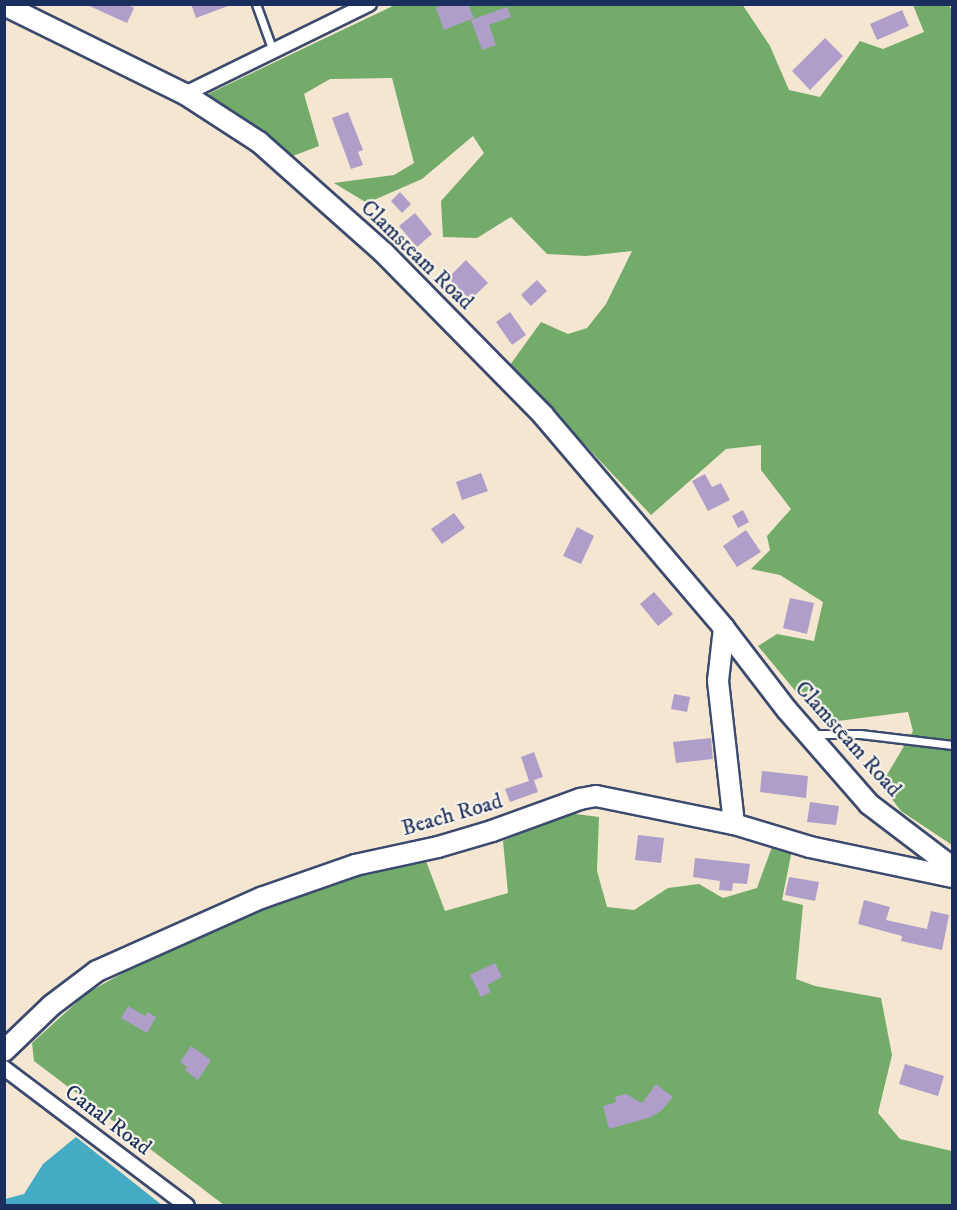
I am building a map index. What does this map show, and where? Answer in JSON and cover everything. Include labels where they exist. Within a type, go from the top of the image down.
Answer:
[{"type":"street","points":[[185,94],[369,4]]},
{"type":"street","name":"Clamsteam Road","points":[[4,5],[185,94],[259,142],[384,253],[543,415],[724,628],[808,734],[869,804],[952,867]]},
{"type":"street","points":[[724,628],[718,681],[734,824]]},
{"type":"street","name":"Beach Road","points":[[4,1051],[52,1005],[97,971],[261,898],[355,865],[438,847],[580,799],[596,796],[734,824],[810,847],[952,877]]},
{"type":"street","name":"Canal Road","points":[[4,1068],[187,1206]]},
{"type":"lane","points":[[256,4],[273,51]]},
{"type":"lane","points":[[808,734],[860,734],[952,745]]},
{"type":"green space","points":[[742,4],[770,46],[789,90],[820,97],[860,41],[883,49],[924,32],[913,5],[949,5],[952,11],[952,845],[901,811],[881,785],[913,731],[908,712],[822,723],[758,646],[777,634],[814,641],[823,602],[780,575],[751,569],[770,550],[767,536],[791,509],[761,470],[761,445],[726,449],[651,515],[510,365],[541,322],[568,334],[587,328],[606,304],[632,251],[586,256],[547,254],[511,217],[477,238],[443,237],[441,201],[484,153],[473,136],[422,179],[367,203],[334,183],[394,175],[414,163],[392,78],[330,79],[304,94],[319,146],[293,156],[208,94],[395,5]]},
{"type":"green space","points":[[568,813],[599,817],[597,871],[607,907],[634,910],[668,888],[699,884],[723,898],[757,888],[772,847],[792,850],[782,900],[803,905],[796,979],[815,986],[881,998],[892,1055],[878,1113],[900,1139],[952,1151],[952,1205],[224,1205],[34,1061],[32,1043],[87,993],[150,958],[230,921],[327,883],[426,861],[445,911],[508,893],[503,841]]},
{"type":"water","points":[[76,1137],[162,1205],[5,1205],[5,1199],[24,1194],[43,1164]]},
{"type":"building","points":[[85,4],[127,4],[134,8],[127,23]]},
{"type":"building","points":[[191,4],[228,4],[228,6],[196,18]]},
{"type":"building","points":[[445,4],[468,4],[474,18],[444,30],[436,8]]},
{"type":"building","points":[[507,7],[511,17],[489,25],[496,45],[482,50],[471,20]]},
{"type":"building","points":[[902,10],[909,26],[877,40],[870,24]]},
{"type":"building","points":[[825,38],[843,56],[810,90],[792,71]]},
{"type":"building","points":[[348,112],[363,150],[358,152],[363,165],[351,169],[332,118]]},
{"type":"building","points":[[400,192],[411,204],[402,213],[391,201]]},
{"type":"building","points":[[415,213],[432,234],[417,247],[399,226]]},
{"type":"building","points":[[466,260],[488,283],[470,300],[448,278]]},
{"type":"building","points":[[537,280],[547,291],[531,306],[521,295]]},
{"type":"building","points":[[510,312],[526,335],[512,345],[496,322]]},
{"type":"building","points":[[481,473],[488,491],[462,500],[456,482]]},
{"type":"building","points":[[705,474],[712,487],[721,483],[730,500],[708,511],[692,481]]},
{"type":"building","points":[[743,510],[749,522],[738,528],[732,516]]},
{"type":"building","points":[[454,513],[465,528],[442,544],[431,529]]},
{"type":"building","points":[[577,527],[594,536],[581,564],[563,556]]},
{"type":"building","points":[[746,530],[761,552],[737,567],[723,546]]},
{"type":"building","points":[[654,592],[673,614],[658,626],[640,604]]},
{"type":"building","points":[[790,598],[814,603],[807,634],[783,628]]},
{"type":"building","points":[[674,694],[690,697],[687,712],[671,709]]},
{"type":"building","points":[[711,738],[713,759],[676,763],[673,742]]},
{"type":"building","points":[[534,752],[543,777],[534,780],[538,792],[510,802],[505,789],[529,781],[521,757]]},
{"type":"building","points":[[762,771],[808,776],[806,798],[760,792]]},
{"type":"building","points":[[810,802],[839,806],[836,825],[807,822]]},
{"type":"building","points":[[638,835],[664,838],[661,863],[635,860]]},
{"type":"building","points":[[695,858],[750,864],[747,884],[733,883],[732,891],[719,890],[720,881],[693,877]]},
{"type":"building","points":[[789,877],[819,882],[815,901],[785,895]]},
{"type":"building","points":[[864,900],[890,907],[886,920],[927,929],[931,911],[949,915],[942,950],[901,941],[902,936],[858,924]]},
{"type":"building","points":[[495,963],[502,977],[487,985],[491,992],[481,997],[470,975]]},
{"type":"building","points":[[128,1006],[145,1016],[147,1012],[156,1017],[147,1033],[121,1018]]},
{"type":"building","points":[[191,1046],[211,1060],[198,1080],[185,1070],[187,1067],[180,1062]]},
{"type":"building","points":[[905,1064],[944,1076],[938,1096],[899,1084]]},
{"type":"building","points":[[656,1084],[673,1097],[661,1111],[651,1117],[609,1129],[603,1106],[616,1102],[615,1097],[626,1094],[642,1103]]}]
